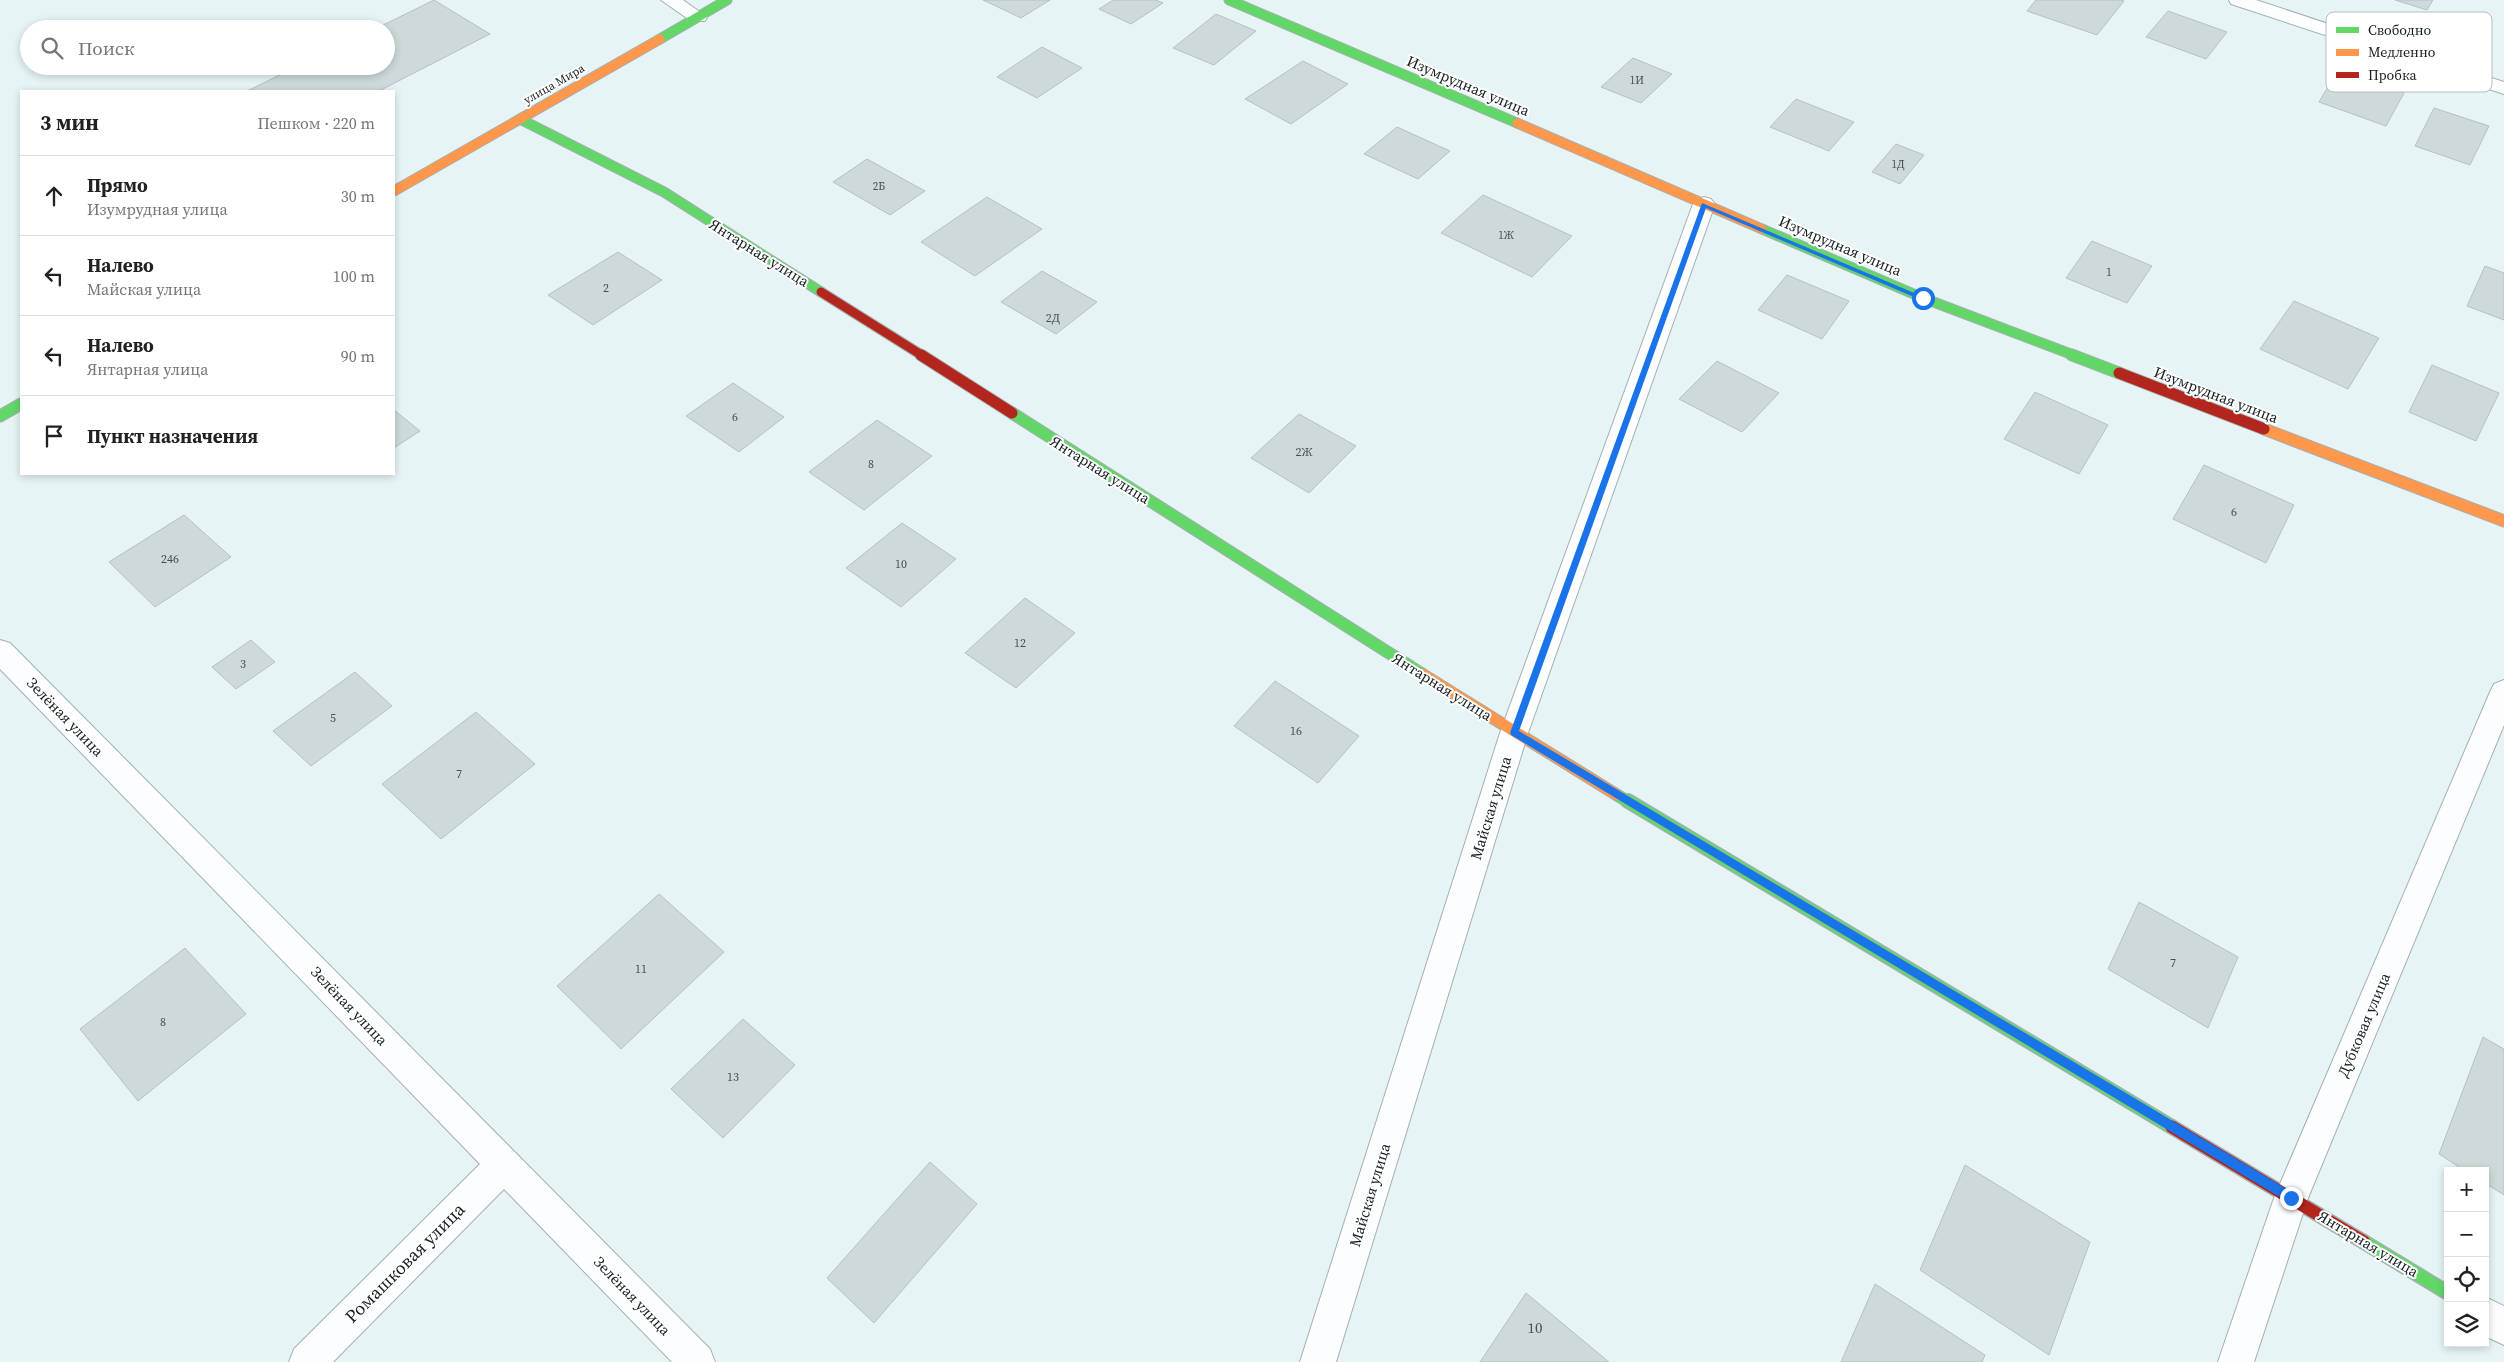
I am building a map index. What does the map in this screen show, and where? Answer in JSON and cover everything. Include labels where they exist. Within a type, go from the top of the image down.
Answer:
[{"type":"street","points":[[670,0],[698,17]]},
{"type":"street","name":"улица Мира","points":[[395,190],[728,0]]},
{"type":"street","name":"Изумрудная улица","points":[[1229,0],[1923,298],[2504,521]]},
{"type":"street","points":[[2238,0],[2326,29]]},
{"type":"street","points":[[2492,84],[2504,88]]},
{"type":"street","name":"Янтарная улица","points":[[520,119],[664,192],[1514,733],[2444,1291]]},
{"type":"street","name":"Майская улица","points":[[1318,1362],[1514,733],[1704,204]]},
{"type":"street","points":[[0,416],[20,405]]},
{"type":"street","name":"Зелёная улица","points":[[0,651],[697,1362]]},
{"type":"street","name":"Дубковая улица","points":[[2236,1362],[2291,1198],[2504,692]]},
{"type":"street","name":"Ромашковая улица","points":[[307,1362],[504,1164]]},
{"type":"street","points":[[2489,1318],[2504,1327]]},
{"type":"building","points":[[434,0],[490,34],[381,90],[249,90],[280,75],[395,75],[395,20],[393,20]]},
{"type":"building","points":[[983,0],[1050,0],[1021,18]]},
{"type":"building","points":[[1113,0],[1156,0],[1163,3],[1131,24],[1099,9]]},
{"type":"building","points":[[2036,0],[2124,1],[2097,35],[2027,11]]},
{"type":"building","points":[[2395,0],[2433,0],[2427,10]]},
{"type":"building","points":[[2168,11],[2227,32],[2206,59],[2146,37]]},
{"type":"building","points":[[1216,14],[1256,31],[1214,65],[1173,48]]},
{"type":"building","points":[[1042,47],[1082,68],[1037,98],[997,77]]},
{"type":"building","points":[[1633,58],[1672,74],[1641,103],[1601,87]]},
{"type":"building","points":[[1303,61],[1348,84],[1291,124],[1245,99]]},
{"type":"building","points":[[2326,90],[2326,92],[2404,93],[2386,126],[2319,102]]},
{"type":"building","points":[[1796,99],[1854,122],[1829,151],[1770,127]]},
{"type":"building","points":[[2434,108],[2489,126],[2470,165],[2415,146]]},
{"type":"building","points":[[1397,127],[1450,151],[1418,179],[1364,154]]},
{"type":"building","points":[[1896,144],[1924,155],[1900,184],[1872,172]]},
{"type":"building","points":[[867,159],[925,191],[890,215],[833,182]]},
{"type":"building","points":[[1483,195],[1572,236],[1532,277],[1441,233]]},
{"type":"building","points":[[987,197],[1042,229],[975,276],[921,242]]},
{"type":"building","points":[[2092,241],[2152,266],[2127,303],[2066,278]]},
{"type":"building","points":[[618,252],[662,280],[593,325],[548,295]]},
{"type":"building","points":[[2485,266],[2504,273],[2504,320],[2467,306]]},
{"type":"building","points":[[1042,271],[1097,302],[1056,334],[1001,302]]},
{"type":"building","points":[[1787,275],[1849,301],[1822,339],[1758,310]]},
{"type":"building","points":[[2294,301],[2379,338],[2348,389],[2260,349]]},
{"type":"building","points":[[1717,361],[1779,393],[1742,432],[1679,399]]},
{"type":"building","points":[[2432,365],[2499,393],[2476,441],[2409,412]]},
{"type":"building","points":[[733,383],[784,417],[739,452],[686,416]]},
{"type":"building","points":[[2035,392],[2108,425],[2079,474],[2004,439]]},
{"type":"building","points":[[395,411],[420,431],[395,447]]},
{"type":"building","points":[[1299,414],[1356,446],[1309,493],[1251,458]]},
{"type":"building","points":[[877,420],[932,456],[864,510],[809,472]]},
{"type":"building","points":[[2204,465],[2294,505],[2266,563],[2173,519]]},
{"type":"building","points":[[184,515],[231,557],[155,607],[109,562]]},
{"type":"building","points":[[902,523],[956,559],[901,607],[846,568]]},
{"type":"building","points":[[1025,598],[1075,633],[1016,688],[965,653]]},
{"type":"building","points":[[251,640],[275,662],[236,689],[212,667]]},
{"type":"building","points":[[355,672],[392,706],[311,766],[273,731]]},
{"type":"building","points":[[1275,681],[1359,736],[1318,783],[1234,726]]},
{"type":"building","points":[[476,712],[535,764],[441,839],[382,784]]},
{"type":"building","points":[[659,894],[724,952],[621,1049],[557,986]]},
{"type":"building","points":[[2139,902],[2238,957],[2208,1028],[2108,969]]},
{"type":"building","points":[[185,948],[246,1014],[138,1101],[80,1029]]},
{"type":"building","points":[[743,1019],[795,1065],[723,1138],[671,1089]]},
{"type":"building","points":[[2483,1037],[2504,1049],[2504,1195],[2489,1186],[2489,1167],[2459,1167],[2439,1154]]},
{"type":"building","points":[[930,1162],[977,1204],[874,1323],[827,1278]]},
{"type":"building","points":[[1965,1165],[2090,1242],[2049,1355],[1920,1270]]},
{"type":"building","points":[[1875,1284],[1985,1355],[1982,1362],[1841,1362]]},
{"type":"building","points":[[1526,1293],[1609,1362],[1480,1362]]},
{"type":"traffic: fast","points":[[660,39],[727,0]]},
{"type":"traffic: fast","points":[[1229,0],[1517,123]]},
{"type":"traffic: fast","points":[[520,119],[664,192],[821,292]]},
{"type":"traffic: fast","points":[[1762,229],[1923,298],[2119,373]]},
{"type":"traffic: fast","points":[[0,416],[20,405]]},
{"type":"traffic: fast","points":[[1012,413],[1422,674]]},
{"type":"traffic: fast","points":[[1617,795],[2172,1127]]},
{"type":"traffic: fast","points":[[2364,1242],[2444,1291]]},
{"type":"traffic: slow","points":[[395,190],[660,39]]},
{"type":"traffic: slow","points":[[1517,123],[1762,229]]},
{"type":"traffic: slow","points":[[2264,429],[2504,521]]},
{"type":"traffic: slow","points":[[1422,674],[1617,795]]},
{"type":"traffic: jam","points":[[821,292],[1012,413]]},
{"type":"traffic: jam","points":[[2119,373],[2264,429]]},
{"type":"traffic: jam","points":[[2172,1127],[2364,1242]]},
{"type":"route","points":[[1923,298],[1704,204],[1514,733],[2291,1198]]}]
